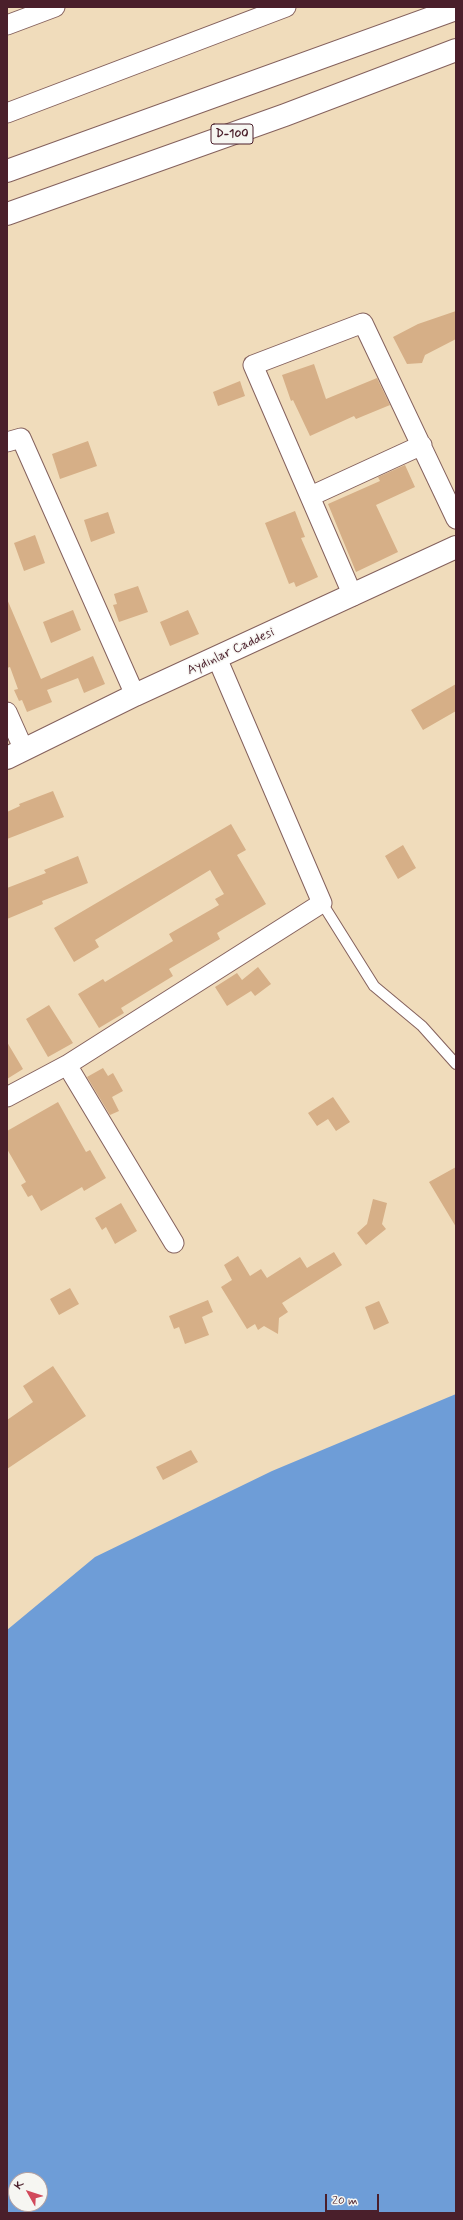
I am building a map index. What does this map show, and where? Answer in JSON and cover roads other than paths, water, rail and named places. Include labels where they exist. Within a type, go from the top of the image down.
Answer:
[{"type":"main road","points":[[7,171],[456,9]]},
{"type":"main road","name":"D-100","points":[[7,214],[286,115],[456,50]]},
{"type":"main road","name":"Aydınlar Caddesi","points":[[15,754],[135,695],[353,596],[456,547]]},
{"type":"street","points":[[7,25],[55,7]]},
{"type":"street","points":[[7,113],[286,7]]},
{"type":"street","points":[[353,596],[253,365],[363,323],[422,444],[456,519]]},
{"type":"street","points":[[7,442],[20,438],[135,695]]},
{"type":"street","points":[[311,496],[422,444]]},
{"type":"street","points":[[7,1096],[68,1065],[322,903],[217,658]]},
{"type":"street","points":[[7,712],[15,754]]},
{"type":"street","points":[[68,1065],[174,1243]]},
{"type":"lane","points":[[322,903],[374,986],[422,1026],[456,1064]]},
{"type":"water","points":[[456,1394],[456,2213],[7,2213],[7,1630],[95,1557],[272,1471]]}]
